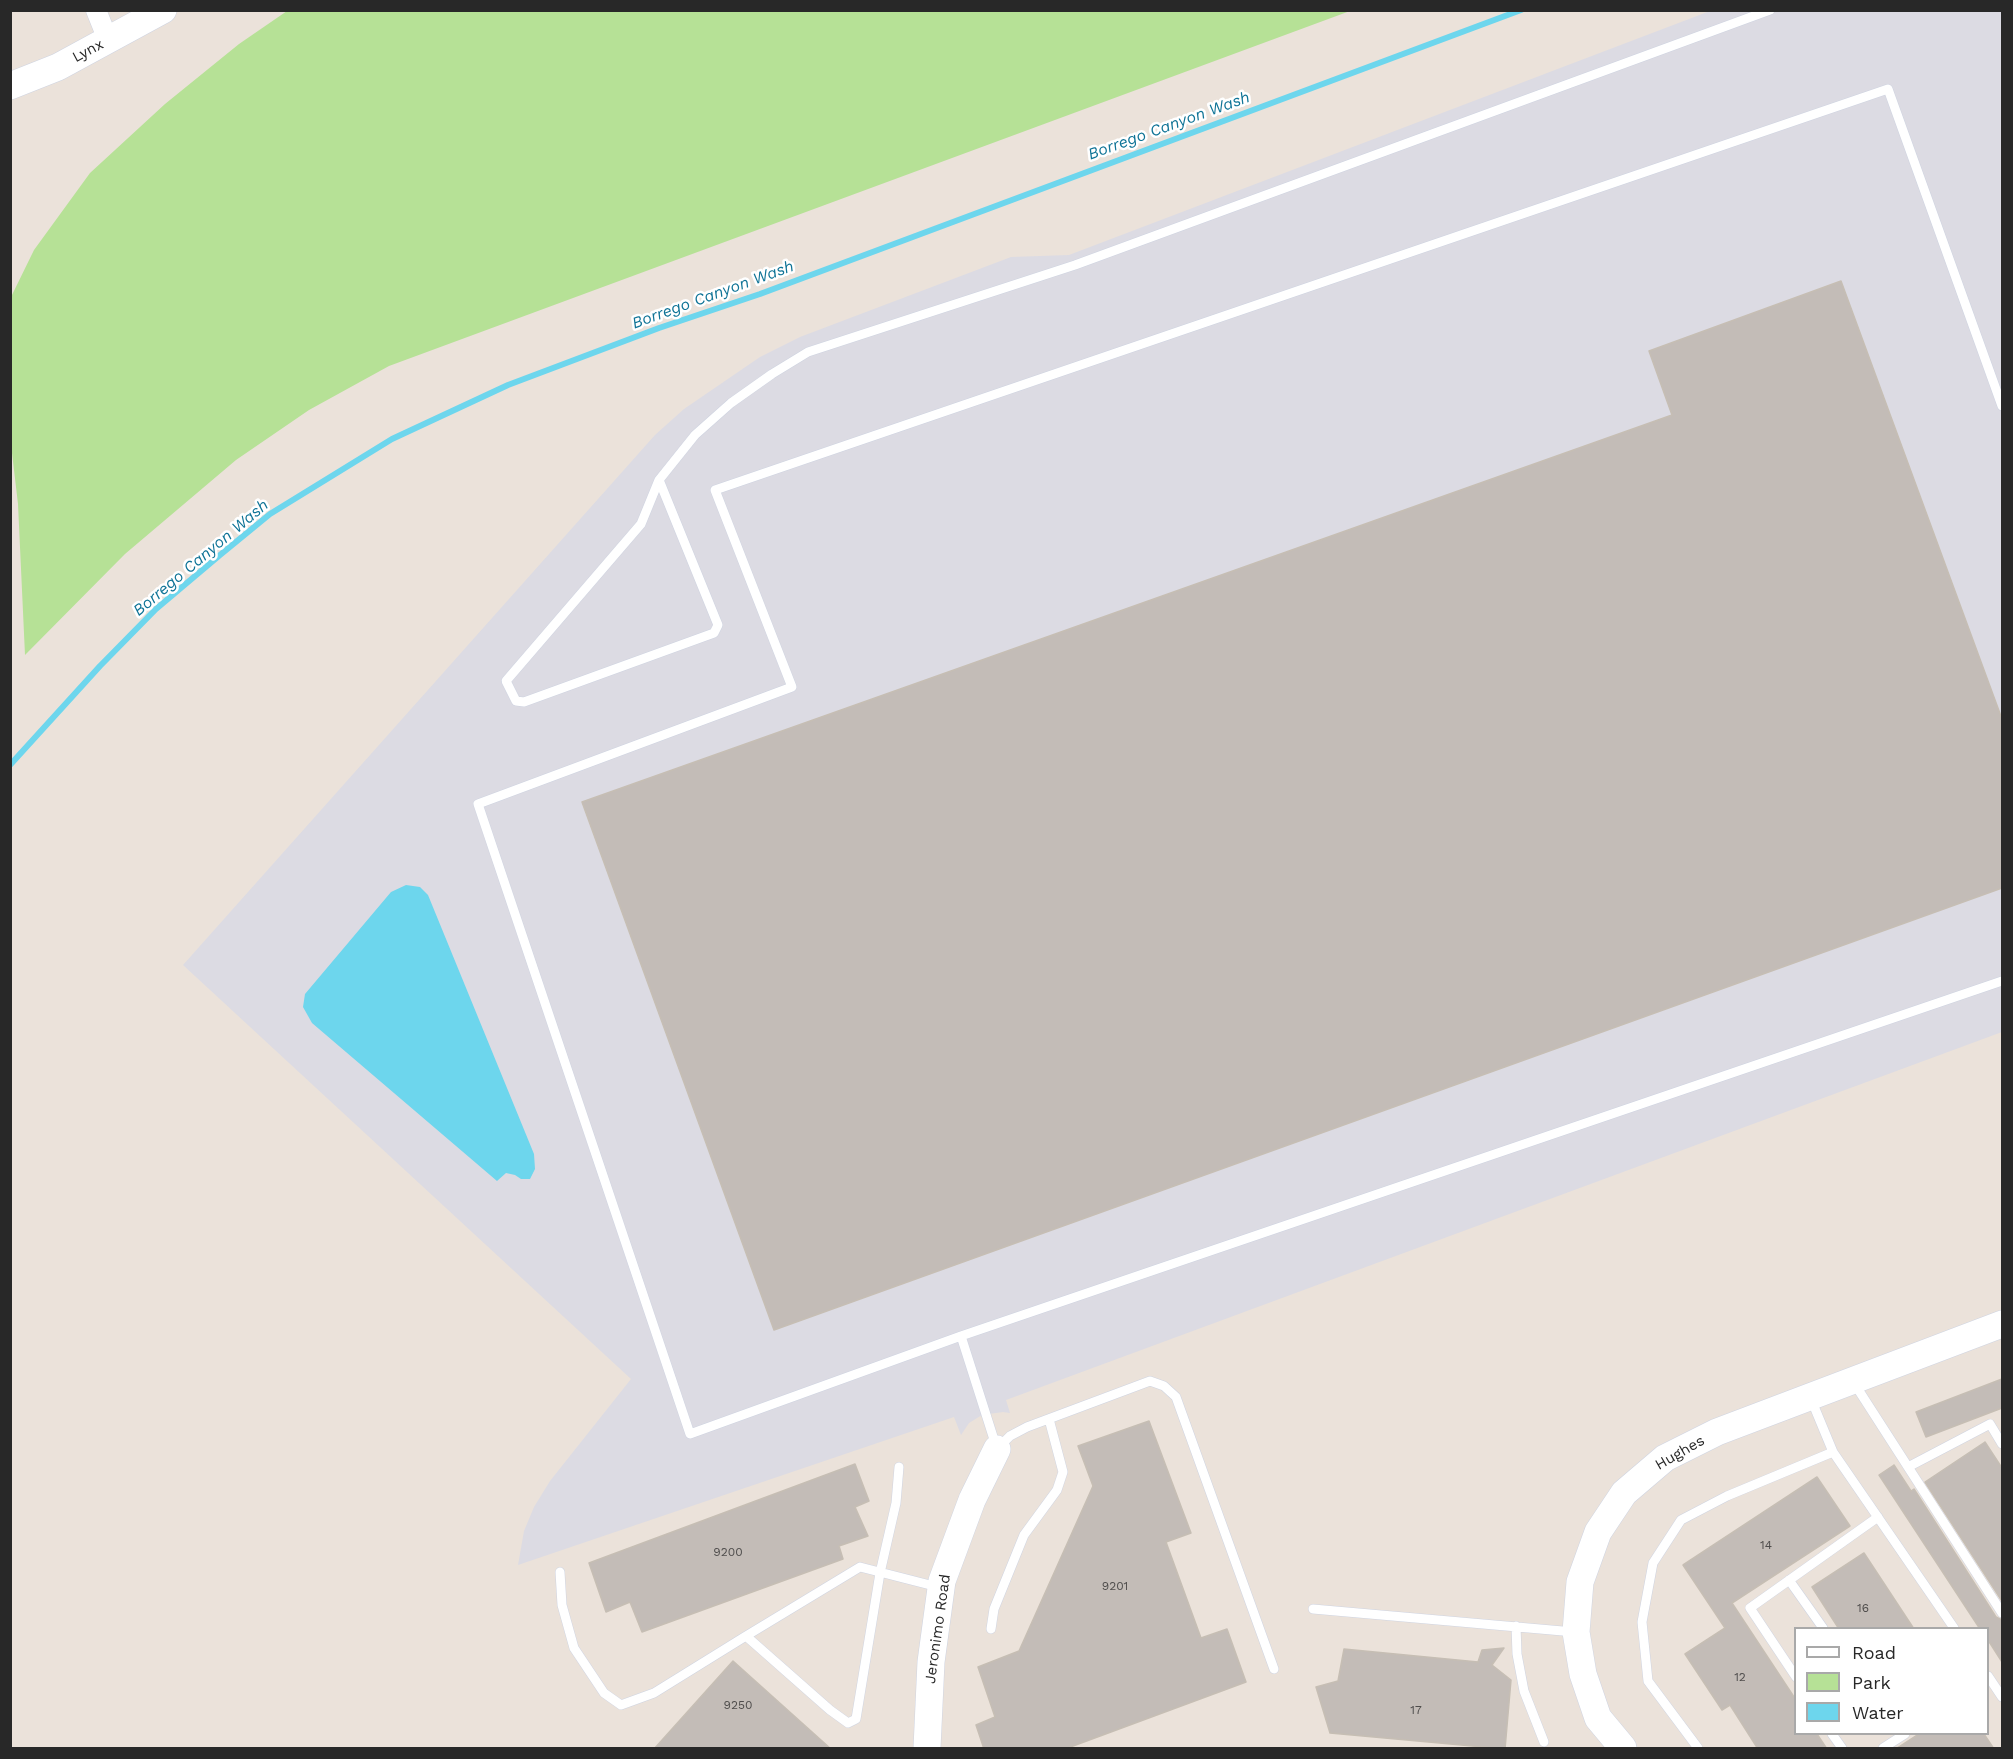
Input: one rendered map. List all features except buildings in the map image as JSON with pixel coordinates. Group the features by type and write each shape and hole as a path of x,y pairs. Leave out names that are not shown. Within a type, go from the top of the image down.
{"street":[{"path":"96,10 108,40"},
{"name":"Lynx","path":"10,86 58,67 163,10"},
{"name":"Hughes","path":"1623,1749 1598,1718 1583,1674 1576,1632 1580,1582 1598,1532 1624,1493 1665,1458 1717,1432 2002,1324"},
{"name":"Jeronimo Road","path":"927,1749 931,1662 941,1587 972,1500 997,1449"}],"lane":[{"path":"659,480 718,625 714,633 524,702 516,701 506,681 641,524 659,480 695,435 731,403 808,352 1075,265 1770,10"},
{"path":"2002,406 1887,89 715,490 792,687 478,804 690,1434 961,1336 2002,981"},
{"path":"961,1336 997,1449 1019,1431 1150,1381 1164,1386 1176,1397 1274,1669"},
{"path":"1853,1381 2002,1613"},
{"path":"1810,1397 1833,1452 1953,1627"},
{"path":"991,1629 994,1609 1024,1535 1057,1490 1063,1472 1049,1419"},
{"path":"1908,1467 1990,1424 2002,1444"},
{"path":"1698,1749 1648,1682 1642,1622 1653,1563 1681,1520 1727,1496 1833,1452"},
{"path":"746,1636 830,1710 848,1723 856,1719 881,1572 896,1503 899,1467"},
{"path":"1794,1674 1750,1608 1878,1517"},
{"path":"560,1572 562,1605 574,1648 604,1693 621,1704 654,1693 860,1567 941,1587"},
{"path":"1790,1580 1822,1627"},
{"path":"1313,1609 1576,1632"},
{"path":"1516,1626 1517,1654 1524,1691 1544,1742"},
{"path":"1989,1678 2002,1697"},
{"path":"1833,1735 1842,1749"},
{"path":"1883,1749 1900,1735"}],"shaded area":[{"path":"1710,11 2002,11 2002,1032 1006,1400 1010,1413 982,1415 969,1423 961,1435 954,1417 518,1565 524,1531 534,1507 550,1481 631,1379 183,965 655,435 684,409 760,357 800,337 1011,257 1069,255"}],"green space":[{"path":"287,11 1350,11 389,366 309,410 236,460 125,554 25,655 18,504 10,436 12,295 34,250 90,173 165,104 239,44"}],"water":[{"path":"406,885 420,887 428,895 534,1154 535,1169 530,1179 521,1179 506,1173 497,1181 312,1023 303,1007 305,994 391,892"}],"waterway":[{"name":"Borrego Canyon Wash","path":"10,765 100,666 156,609 270,514 392,439 508,385 659,328 760,294 1521,10"}]}
